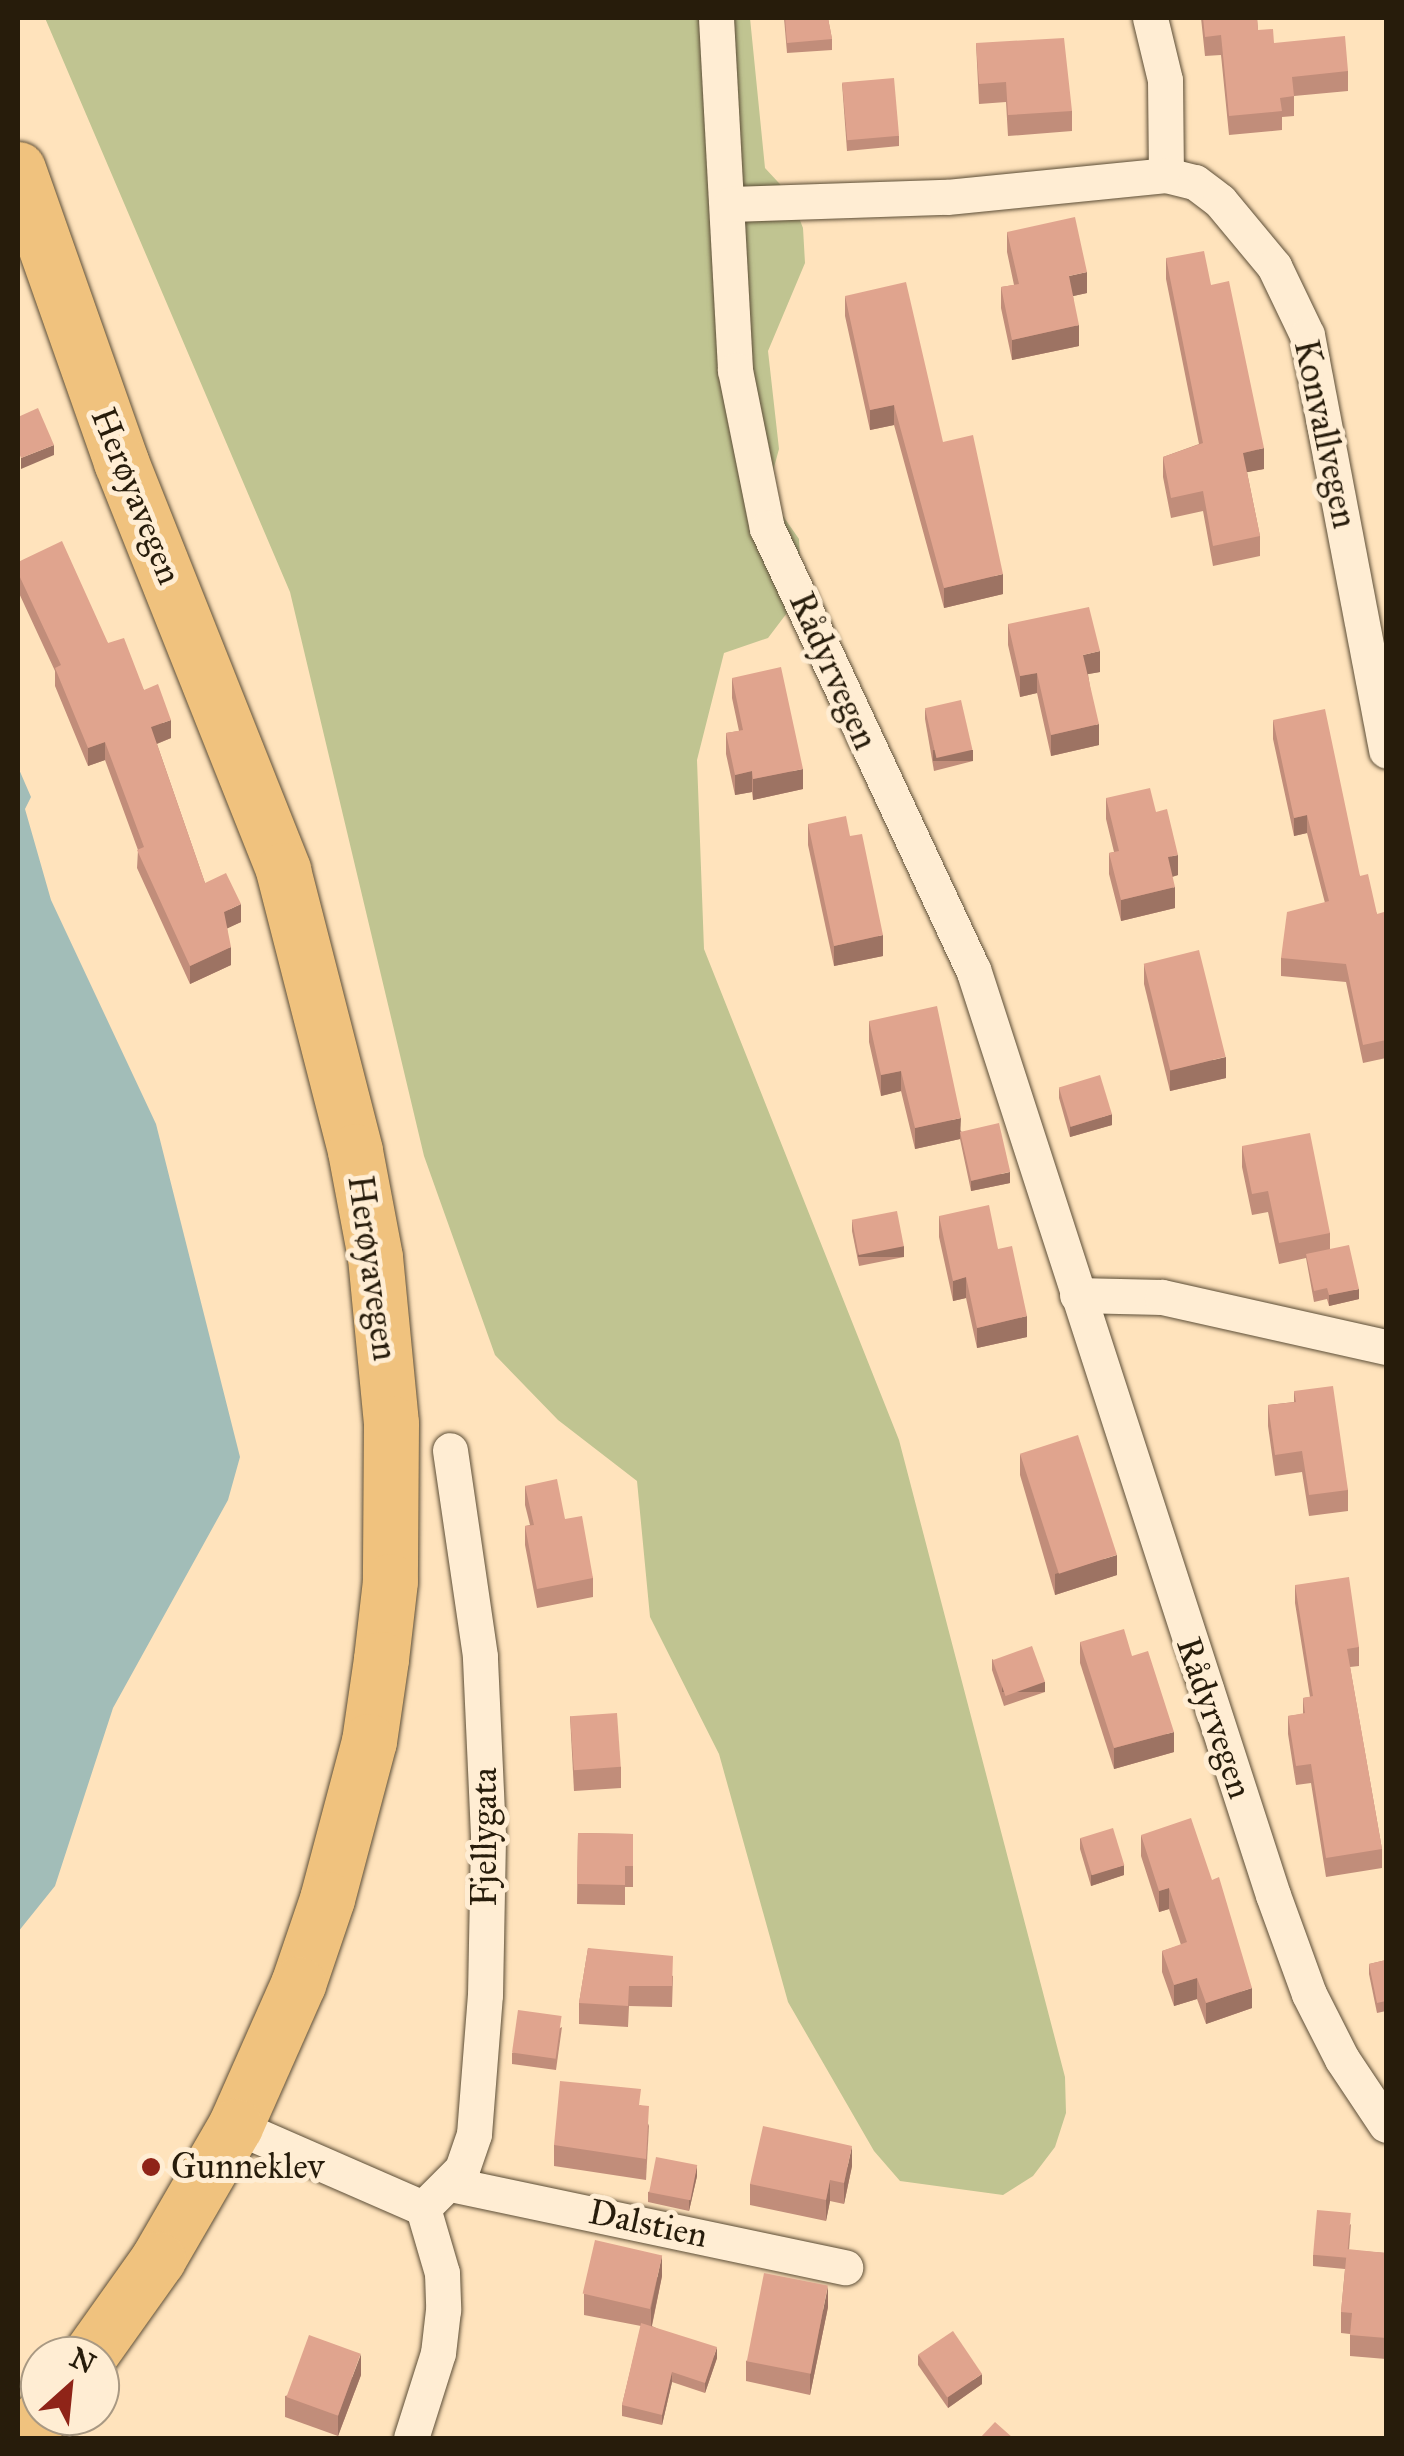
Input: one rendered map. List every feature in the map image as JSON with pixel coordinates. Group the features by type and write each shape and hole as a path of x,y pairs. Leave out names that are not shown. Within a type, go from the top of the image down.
{"highway":[{"name":"Herøyavegen","path":"18,169 121,462 283,870 355,1151 382,1322 391,1548 368,1741 349,1828 298,1984 235,2126 158,2259 104,2336"}],"street":[{"name":"Rådyrvegen","path":"716,18 730,204 735,370 766,528 973,969 1308,1994 1342,2059 1386,2125"},
{"path":"1150,18 1165,80 1166,175"},
{"name":"Konvallvegen","path":"730,204 947,197 1166,175 1196,182 1220,202 1274,266 1307,335 1386,751"},
{"path":"1078,1295 1162,1297 1386,1347"},
{"name":"Fjellygata","path":"423,2208 450,2184 474,2134 481,2080 488,1835 474,1582 450,1450"},
{"path":"235,2126 423,2208 442,2274 443,2310 411,2438"},
{"name":"Dalstien","path":"450,2184 846,2267"}],"green space":[{"path":"45,18 750,18 765,168 790,195 803,228 805,263 768,351 779,449 767,493 799,539 801,575 790,609 768,638 724,653 697,760 704,949 899,1440 1065,2077 1066,2113 1055,2147 1033,2176 1003,2195 900,2181 874,2151 788,2002 719,1754 650,1617 637,1481 558,1420 495,1355 424,1156 290,592"}],"water":[{"path":"18,767 31,797 25,809 51,900 156,1124 240,1457 228,1500 113,1708 55,1886 18,1932"}],"building":[{"path":"785,18 828,18 832,39 787,43"},
{"path":"1203,18 1257,18 1258,30 1273,29 1274,43 1345,36 1348,71 1292,77 1294,96 1280,98 1282,111 1229,116 1221,35 1205,37"},
{"path":"1064,38 1072,111 1008,115 1006,82 979,84 976,43"},
{"path":"894,78 899,136 847,140 842,83"},
{"path":"1075,217 1087,272 1069,276 1079,325 1012,340 1001,287 1019,284 1007,232"},
{"path":"1204,251 1211,285 1229,281 1264,448 1243,453 1260,536 1213,546 1203,491 1171,498 1163,457 1203,443 1166,258"},
{"path":"906,282 943,442 973,435 1003,574 944,588 894,405 870,410 845,296"},
{"path":"38,408 54,445 21,458 18,417"},
{"path":"62,541 108,643 124,638 144,690 158,684 171,720 151,727 205,883 226,873 241,904 224,912 231,947 190,966 137,850 144,847 105,742 88,748 55,668 61,665 18,573 18,562"},
{"path":"1089,607 1100,651 1083,655 1099,724 1051,735 1037,673 1020,676 1008,624"},
{"path":"781,667 803,769 753,779 752,771 735,775 726,733 743,730 732,678"},
{"path":"961,700 972,750 936,758 925,708"},
{"path":"1325,709 1360,876 1368,874 1377,914 1384,912 1386,923 1386,1040 1363,1045 1346,964 1281,958 1287,912 1329,901 1307,815 1294,818 1273,720"},
{"path":"1150,788 1156,812 1167,809 1178,855 1168,857 1175,887 1121,900 1109,853 1119,851 1106,798"},
{"path":"846,816 850,836 862,834 883,935 834,946 808,824"},
{"path":"1199,950 1226,1057 1170,1071 1144,964"},
{"path":"937,1006 961,1118 915,1128 901,1071 881,1075 869,1021"},
{"path":"1100,1075 1112,1114 1071,1127 1059,1088"},
{"path":"999,1123 1010,1172 971,1181 960,1132"},
{"path":"1310,1133 1330,1233 1279,1243 1268,1191 1252,1194 1242,1146"},
{"path":"989,1205 998,1249 1012,1246 1027,1316 977,1328 966,1277 953,1281 939,1216"},
{"path":"897,1211 904,1246 859,1255 852,1220"},
{"path":"1349,1245 1359,1289 1329,1295 1327,1288 1314,1291 1306,1254"},
{"path":"1333,1386 1348,1490 1309,1495 1302,1451 1275,1455 1268,1405 1296,1402 1294,1391"},
{"path":"1078,1435 1117,1555 1059,1574 1020,1454"},
{"path":"557,1479 565,1519 582,1516 593,1578 537,1589 525,1526 534,1525 525,1486"},
{"path":"1349,1577 1359,1647 1347,1649 1382,1849 1326,1858 1311,1764 1296,1766 1288,1716 1305,1713 1303,1698 1313,1696 1295,1585"},
{"path":"1124,1629 1132,1656 1148,1651 1174,1732 1114,1748 1080,1642"},
{"path":"1032,1646 1045,1682 1006,1696 993,1660"},
{"path":"617,1713 621,1767 574,1770 570,1716"},
{"path":"1191,1818 1212,1880 1219,1877 1252,1988 1206,2003 1197,1978 1174,1985 1162,1951 1187,1942 1169,1888 1159,1891 1141,1835"},
{"path":"1113,1828 1124,1865 1092,1875 1080,1838"},
{"path":"578,1833 633,1834 633,1866 625,1866 625,1885 577,1884"},
{"path":"588,1948 673,1956 672,1986 629,1986 628,2006 579,2003"},
{"path":"1386,1960 1386,2001 1377,2003 1369,1964"},
{"path":"518,2010 562,2016 556,2059 512,2053"},
{"path":"560,2081 641,2089 639,2105 649,2106 646,2159 554,2145"},
{"path":"763,2126 852,2146 844,2183 830,2180 826,2200 750,2184"},
{"path":"656,2157 697,2165 690,2200 649,2192"},
{"path":"1317,2210 1351,2213 1347,2258 1313,2255"},
{"path":"595,2240 662,2256 650,2309 583,2294"},
{"path":"1347,2249 1386,2253 1386,2338 1350,2335 1352,2313 1341,2312"},
{"path":"764,2273 828,2285 811,2374 747,2361"},
{"path":"641,2323 717,2347 705,2383 672,2372 662,2415 622,2405"},
{"path":"953,2331 982,2374 947,2398 918,2354"},
{"path":"309,2335 361,2354 338,2416 286,2397"},
{"path":"995,2422 1013,2438 980,2438"}],"place":[{"name":"Gunneklev","path":"151,2167"}]}
